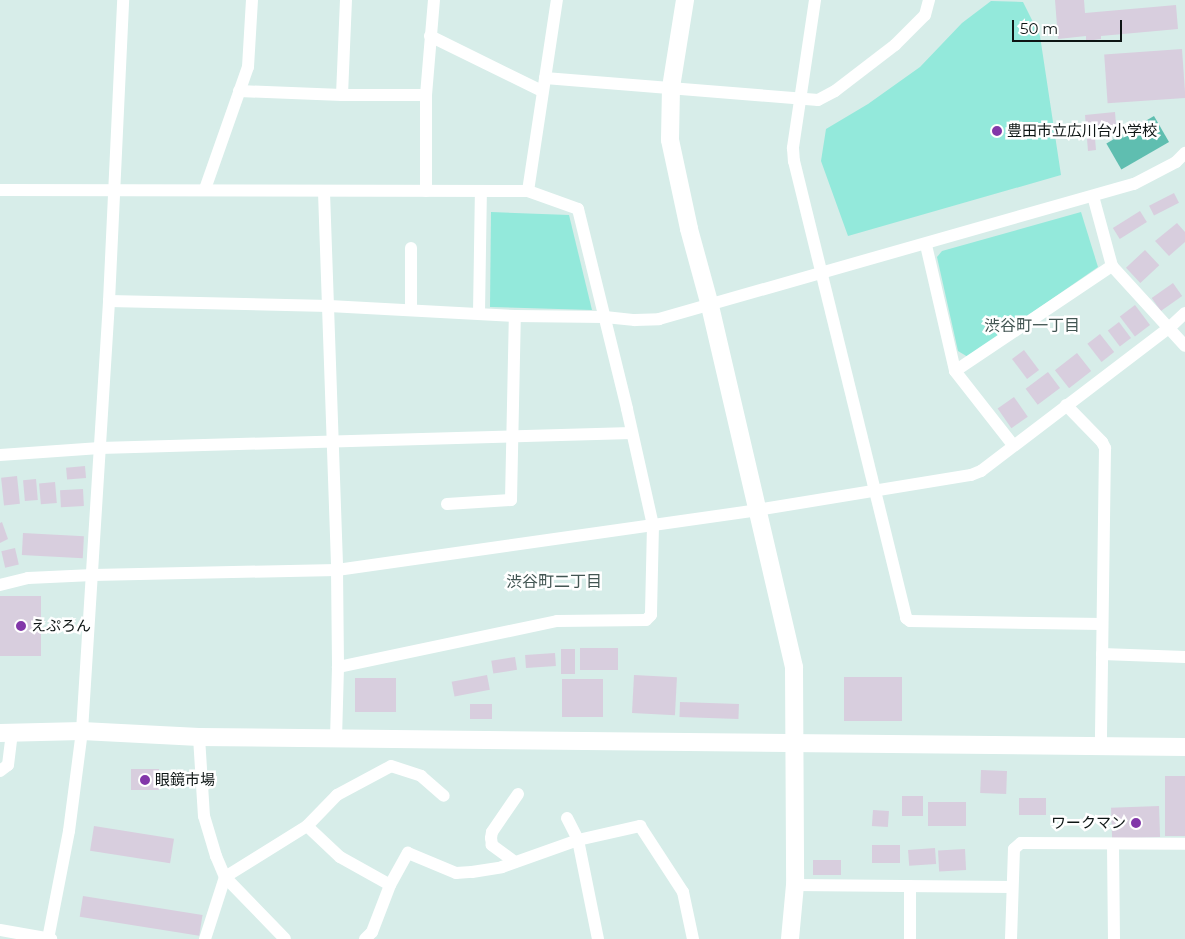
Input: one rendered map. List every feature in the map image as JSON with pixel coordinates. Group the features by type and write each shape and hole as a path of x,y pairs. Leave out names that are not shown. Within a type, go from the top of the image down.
{"street":[{"path":"0,930 49,939 69,831 82,731 109,301 123,0"},
{"path":"205,189 248,67 252,0"},
{"path":"342,95 346,0"},
{"path":"426,191 426,95 434,0"},
{"path":"528,191 557,0"},
{"path":"685,0 671,87 670,140 689,230 710,306 794,667 795,884 790,939"},
{"path":"815,0 793,148 904,613 910,621 1102,624"},
{"path":"546,78 818,100 835,90 895,45 925,15 930,0"},
{"path":"430,36 542,91"},
{"path":"239,91 342,95 426,95"},
{"path":"109,301 328,306 514,316 605,317 635,320 659,318 710,306 822,272 926,245 1134,184 1176,162 1185,153"},
{"path":"0,190 528,191 578,210 653,525 651,615 646,620 557,621 338,667"},
{"path":"324,192 337,570 338,667 336,738"},
{"path":"479,313 481,192"},
{"path":"1092,196 1112,266 1185,346"},
{"path":"926,245 956,371 1013,445"},
{"path":"411,310 412,248"},
{"path":"956,371 1112,266"},
{"path":"0,585 28,578 92,575 337,570 757,510 971,475 981,471 1169,328 1185,313"},
{"path":"446,504 511,500 514,316"},
{"path":"1066,405 1102,442 1105,448 1101,746"},
{"path":"0,455 100,448 632,433"},
{"path":"1102,654 1185,657"},
{"path":"0,772 8,765 6,733 82,731 199,737 1185,747"},
{"path":"199,737 204,816 225,877 285,939"},
{"path":"205,939 225,877 307,826 337,795 392,766 421,776 444,796"},
{"path":"515,862 492,845 491,838 492,832 518,794"},
{"path":"567,818 578,840 598,939"},
{"path":"307,826 340,857 390,885"},
{"path":"365,939 372,932 390,885 408,853 456,873 489,870 578,840 640,826 683,892 693,939"},
{"path":"1011,939 1014,849 1021,843 1185,844"},
{"path":"1113,845 1114,939"},
{"path":"795,884 1012,888"},
{"path":"910,886 910,939"}],"shaded area":[{"path":"991,1 1023,2 1040,36 1061,175 848,236 821,161 826,129 868,104 920,67 962,23"},
{"path":"1154,116 1169,142 1121,169 1106,144"},
{"path":"491,212 569,215 592,310 490,307"},
{"path":"1081,212 1098,267 968,357 958,351 937,257 942,251"}],"building":[{"path":"1055,0 1084,0 1085,13 1176,5 1178,29 1101,36 1101,39 1086,41 1086,36 1058,39"},
{"path":"1182,49 1185,98 1108,103 1104,54"},
{"path":"1115,112 1116,125 1105,126 1106,137 1095,138 1096,150 1088,151 1085,115"},
{"path":"1174,193 1179,203 1154,216 1149,206"},
{"path":"1140,211 1147,222 1120,239 1113,228"},
{"path":"1177,223 1185,232 1185,242 1169,256 1155,241"},
{"path":"1145,250 1159,265 1140,283 1126,268"},
{"path":"1173,283 1182,296 1161,311 1152,298"},
{"path":"1135,305 1150,325 1135,336 1120,316"},
{"path":"1119,322 1131,338 1120,346 1108,330"},
{"path":"1100,334 1114,352 1102,362 1087,344"},
{"path":"1024,350 1039,370 1027,379 1012,359"},
{"path":"1077,353 1091,371 1069,388 1055,370"},
{"path":"1048,372 1060,388 1038,405 1026,389"},
{"path":"1014,397 1028,417 1011,428 998,408"},
{"path":"85,466 86,478 67,480 66,468"},
{"path":"17,476 20,504 4,506 1,478"},
{"path":"36,479 38,500 25,501 23,480"},
{"path":"55,482 57,503 41,504 39,483"},
{"path":"83,489 84,506 61,507 60,490"},
{"path":"2,522 8,539 0,543 0,523"},
{"path":"23,533 84,536 83,558 22,555"},
{"path":"15,548 19,565 5,568 1,551"},
{"name":"えぷろん","path":"0,596 41,596 41,656 0,656"},
{"path":"580,648 618,648 618,670 580,670"},
{"path":"561,649 575,649 575,674 561,674"},
{"path":"555,653 556,666 526,668 525,655"},
{"path":"515,657 517,670 493,674 491,661"},
{"path":"487,675 490,690 455,697 452,682"},
{"path":"634,675 677,677 675,715 632,713"},
{"path":"844,677 902,677 902,721 844,721"},
{"path":"355,678 396,678 396,712 355,712"},
{"path":"562,679 603,679 603,717 562,717"},
{"path":"680,702 739,704 738,719 679,717"},
{"path":"470,704 492,704 492,719 470,719"},
{"name":"眼鏡市場","path":"131,769 159,769 159,790 131,790"},
{"path":"981,770 1007,771 1006,794 980,793"},
{"path":"164,772 190,773 190,786 164,785"},
{"path":"1165,776 1185,776 1185,836 1165,836"},
{"path":"902,796 923,796 923,816 902,816"},
{"path":"1019,798 1046,798 1046,815 1019,815"},
{"path":"928,802 966,802 966,826 928,826"},
{"name":"ワークマン","path":"1159,806 1160,837 1112,839 1111,808"},
{"path":"873,810 889,811 888,827 872,826"},
{"path":"94,826 174,839 170,863 90,851"},
{"path":"872,845 900,845 900,863 872,863"},
{"path":"935,848 936,864 909,866 908,850"},
{"path":"965,849 966,870 939,871 938,850"},
{"path":"813,860 841,860 841,875 813,875"},
{"path":"83,896 203,915 199,936 80,917"}],"place":[{"name":"豊田市立広川台小学校","path":"997,131"},
{"name":"えぷろん","path":"21,626"},
{"name":"眼鏡市場","path":"145,780"},
{"name":"ワークマン","path":"1136,823"}],"district":[{"name":"渋谷町一丁目","path":"1032,326"},
{"name":"渋谷町二丁目","path":"554,582"}]}
